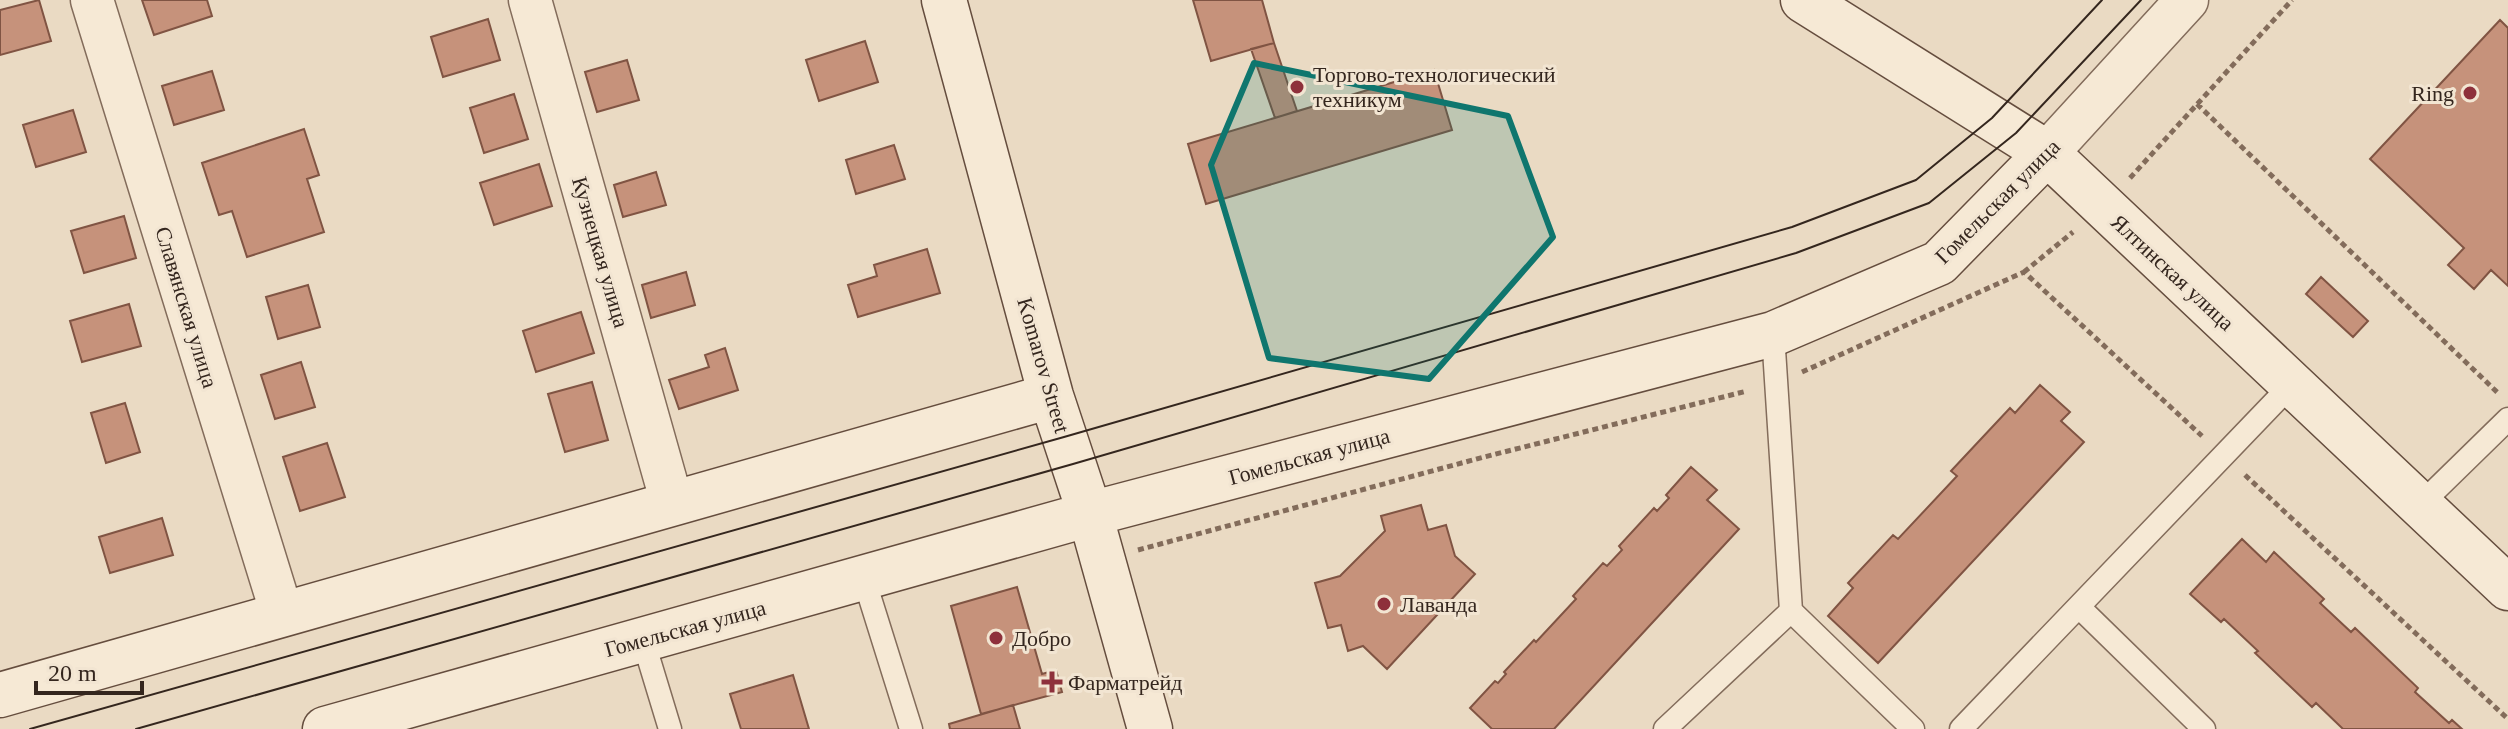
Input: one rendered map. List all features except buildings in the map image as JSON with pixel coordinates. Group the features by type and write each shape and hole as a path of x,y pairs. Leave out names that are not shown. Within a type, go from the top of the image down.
{"street":[{"name":"Славянская улица","path":"92,0 282,614"},
{"name":"Кузнецкая улица","path":"530,0 672,503"},
{"name":"Komarov Street","path":"944,0 1051,396 1090,514 1150,729"},
{"name":"Ялтинская улица","path":"1803,0 2047,153 2508,588"},
{"name":"Гомельская улица","path":"325,729 428,707 643,640 1090,514 1773,334 1939,263 2047,153 2187,0"},
{"path":"0,695 1051,396"}],"lane":[{"path":"1773,334 1791,611 1913,729"},
{"path":"1961,729 2292,384"},
{"path":"2421,504 2508,419"},
{"path":"864,579 911,729"},
{"path":"2079,607 2204,729"},
{"path":"1665,729 1791,611"},
{"path":"643,640 670,729"}],"path":[{"path":"1102,559 1469,461 1776,384 2024,272 2104,207 2292,0"},
{"path":"2197,104 2508,403"},
{"path":"2024,272 2508,719"}],"highlighted area":[{"path":"1254,63 1508,116 1553,237 1429,379 1269,358 1211,165"}],"tram line":[{"path":"30,729 1064,437 1792,227 1916,180 1992,118 2102,0"},
{"path":"136,729 1073,464 1796,253 1929,203 2016,133 2141,0"}],"place":[{"name":"Торгово-технологический техникум","path":"1297,87"},
{"name":"Ring","path":"2470,93"},
{"name":"Лаванда","path":"1384,604"},
{"name":"Добро","path":"996,638"},
{"name":"Фарматрейд","path":"1052,682"}]}
